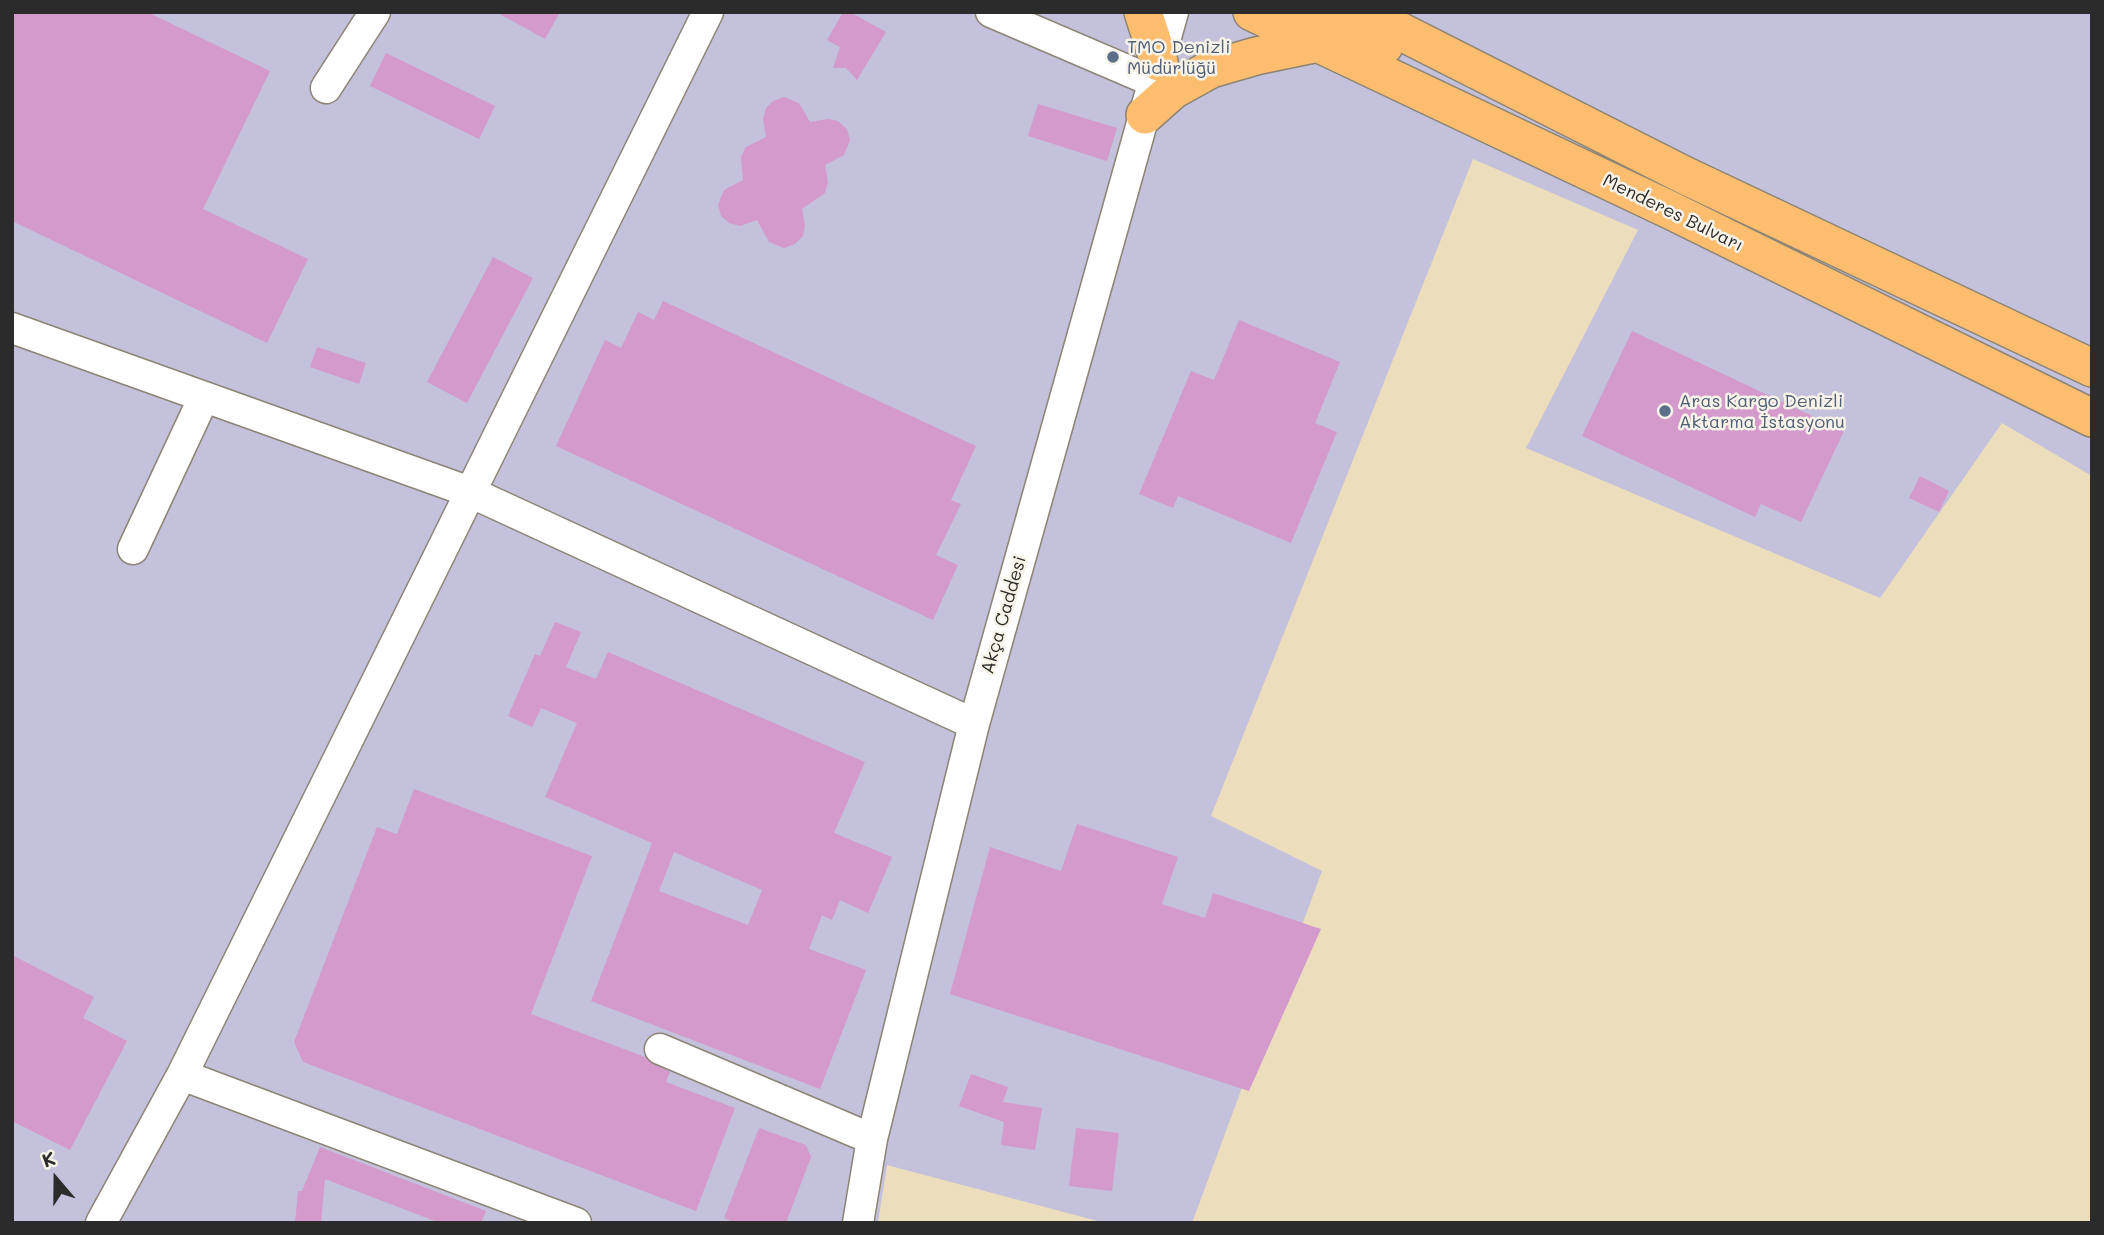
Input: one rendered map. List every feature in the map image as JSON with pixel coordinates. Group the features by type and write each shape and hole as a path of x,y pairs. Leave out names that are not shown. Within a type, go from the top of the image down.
{"main road":[{"path":"1143,12 1158,88 1256,55 1318,28 1397,53 1684,175"},
{"name":"Menderes Bulvarı","path":"1252,12 1318,28 1672,211 2092,418"},
{"path":"1362,12 1684,175 2092,368"}],"street":[{"path":"326,88 375,12"},
{"path":"101,1223 182,1075 708,12"},
{"path":"991,12 1158,88"},
{"name":"Akça Caddesi","path":"858,1223 872,1139 974,724 1158,88 1174,12"},
{"path":"12,328 470,492 974,724"},
{"path":"133,549 204,397"},
{"path":"660,1049 872,1139"},
{"path":"182,1075 576,1223"}],"shaded area":[{"path":"12,12 2092,12 2092,476 2002,423 1880,598 1526,448 1638,230 1473,159 1211,816 1322,871 1192,1223 1105,1223 887,1165 878,1223 12,1223"}],"building":[{"path":"12,12 147,12 270,71 203,209 308,259 267,343 12,221"},
{"path":"496,12 560,12 545,39"},
{"path":"843,12 850,12 886,32 857,80 846,68 833,68 840,47 827,40"},
{"path":"386,53 495,106 479,139 370,86"},
{"path":"784,97 799,103 810,122 828,119 838,121 847,129 850,140 844,155 825,165 828,182 825,193 802,209 805,225 803,236 795,244 784,248 769,242 757,220 740,226 729,223 721,216 718,205 724,190 743,180 741,157 746,147 766,137 763,119 766,108 773,101"},
{"path":"1038,104 1117,128 1107,161 1028,136"},
{"path":"493,257 533,278 467,403 427,382"},
{"path":"663,301 976,446 951,500 961,504 936,555 958,565 933,620 556,446 605,340 621,348 638,312 654,320"},
{"path":"1239,320 1340,362 1315,423 1337,432 1291,543 1178,496 1173,508 1139,494 1191,371 1214,380"},
{"path":"1632,331 1844,431 1801,522 1761,504 1755,517 1582,436"},
{"path":"317,347 366,363 359,384 310,367"},
{"path":"1920,476 1949,491 1939,512 1909,498"},
{"path":"555,622 581,632 566,667 596,679 608,652 865,762 834,833 892,857 868,913 840,900 832,920 822,915 809,949 866,970 820,1089 591,1001 652,843 545,797 577,723 541,708 532,727 508,716 535,654 540,656","holes":["674,852 762,890 748,925 659,891"]},
{"path":"414,789 592,856 531,1014 645,1057 670,1072 666,1082 735,1108 696,1211 303,1062 294,1042 377,827 397,834"},
{"path":"1077,824 1178,857 1162,904 1205,918 1213,893 1321,929 1249,1091 950,994 990,847 1061,871"},
{"path":"12,955 94,997 83,1018 127,1041 70,1150 12,1121"},
{"path":"971,1074 1008,1087 1003,1102 1042,1108 1035,1150 1001,1145 1004,1122 959,1106"},
{"path":"759,1128 806,1145 811,1157 786,1223 735,1223 724,1218"},
{"path":"1076,1128 1119,1133 1112,1191 1069,1186"},
{"path":"320,1147 486,1211 481,1223 440,1223 325,1179 321,1223 295,1223 298,1191 302,1191"}],"place":[{"name":"TMO Denizli Müdürlüğü","path":"1113,57"},
{"name":"Aras Kargo Denizli Aktarma İstasyonu","path":"1665,411"}]}
